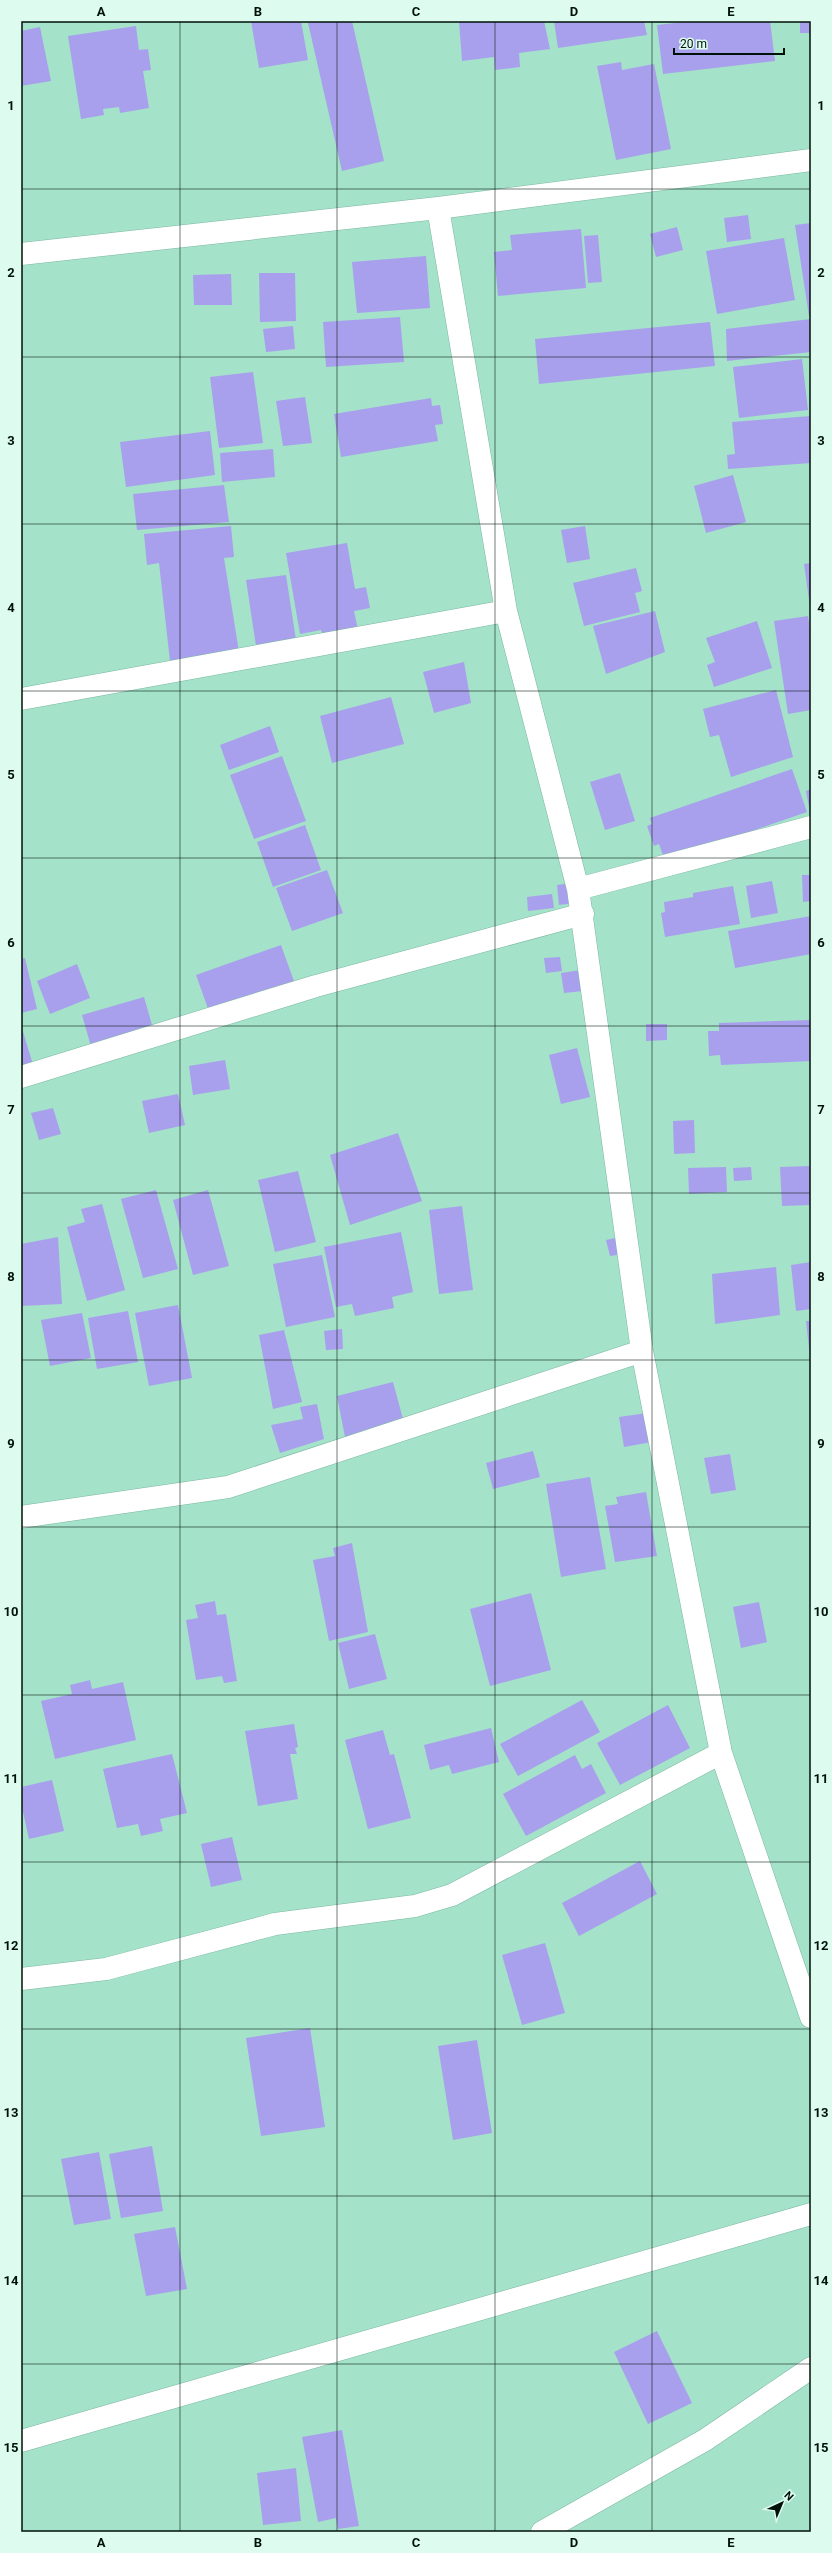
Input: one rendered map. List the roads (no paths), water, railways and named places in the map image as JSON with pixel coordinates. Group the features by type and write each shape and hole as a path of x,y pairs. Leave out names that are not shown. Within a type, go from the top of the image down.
{"street":[{"path":"21,254 438,208 811,160"},
{"path":"438,208 506,611 578,889 583,914 642,1351 721,1753 811,2017"},
{"path":"21,699 506,611"},
{"path":"578,889 811,827"},
{"path":"21,1077 316,986 583,914"},
{"path":"21,1517 228,1487 642,1351"},
{"path":"21,1979 106,1969 275,1924 415,1906 452,1895 721,1753"},
{"path":"21,2441 811,2214"},
{"path":"542,2532 705,2440 811,2368"}]}
